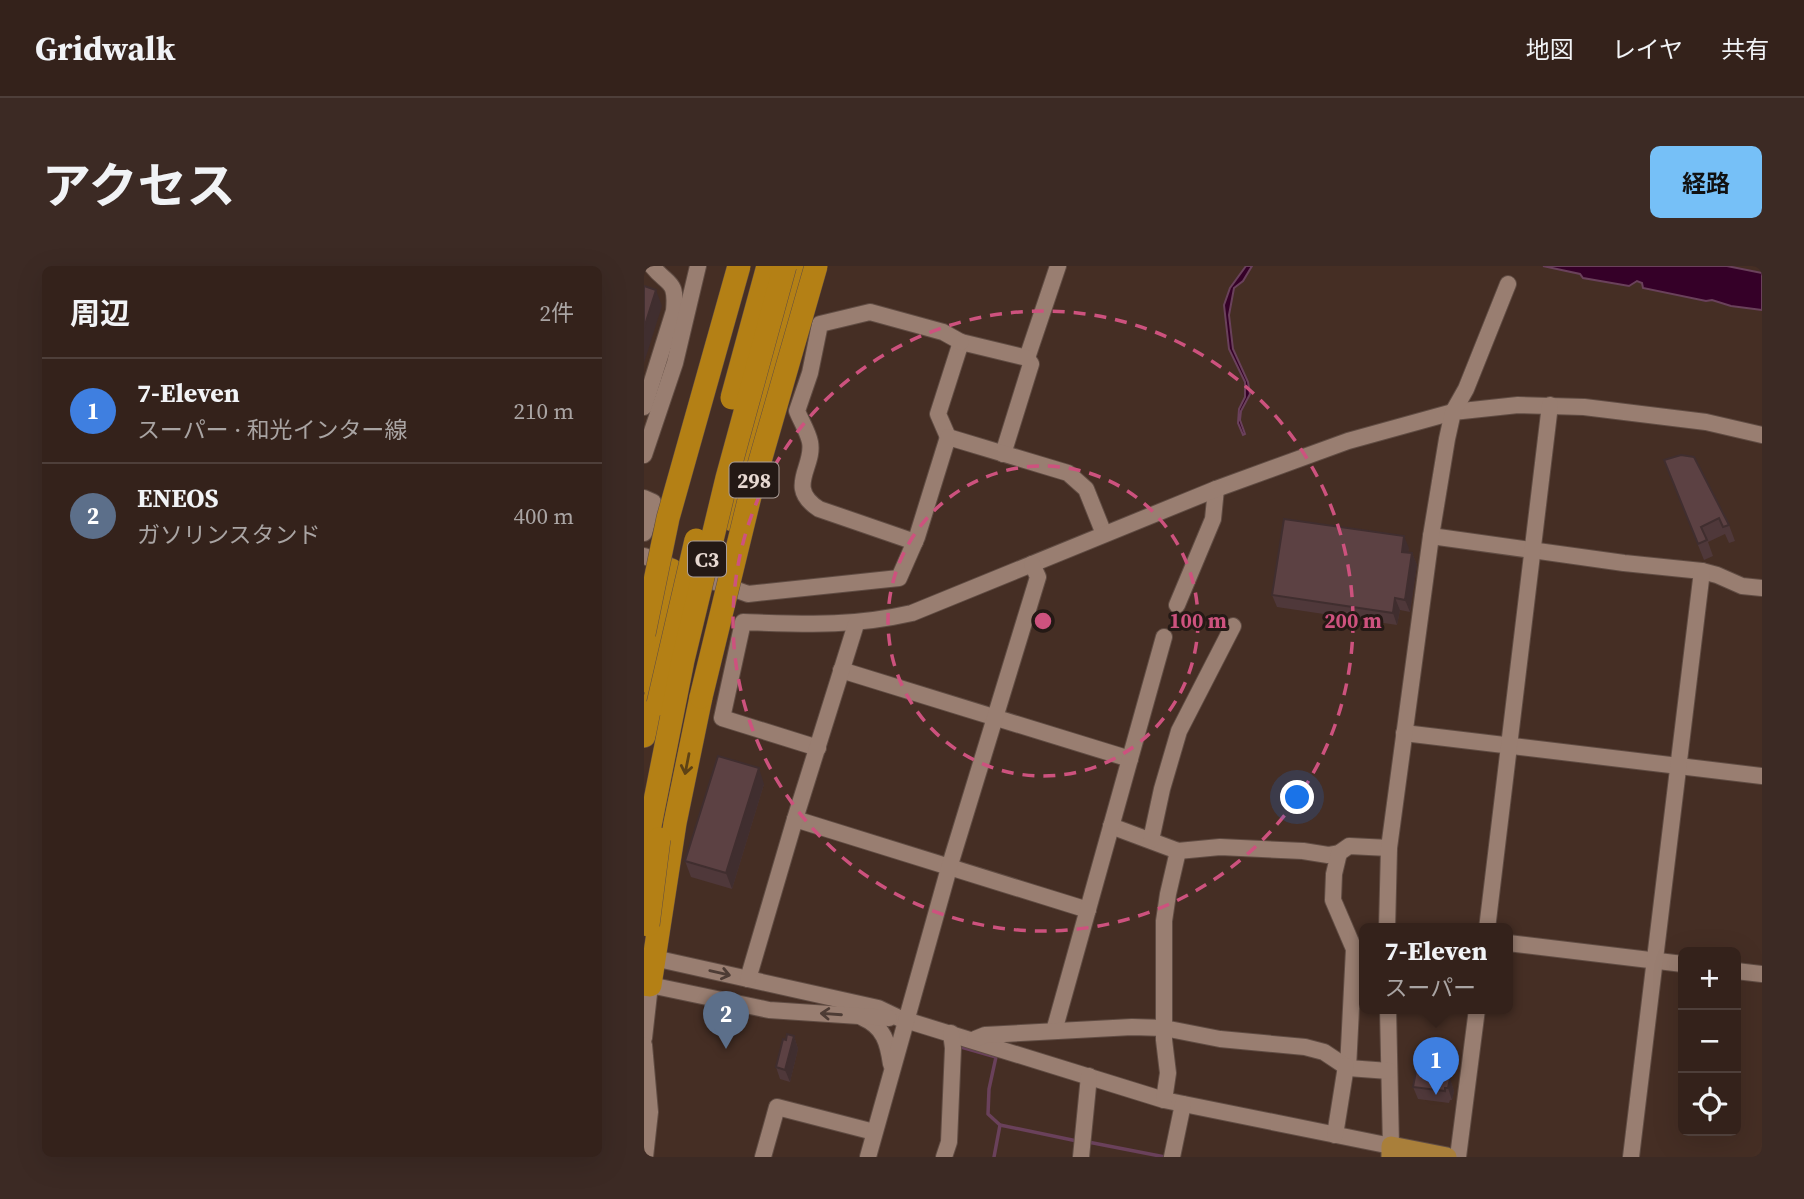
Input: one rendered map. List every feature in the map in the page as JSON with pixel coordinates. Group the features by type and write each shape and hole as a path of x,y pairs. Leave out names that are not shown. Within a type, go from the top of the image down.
{"highway":[{"path":"644,634 668,519 738,266"},
{"path":"644,681 752,266"},
{"name":"C3","path":"644,772 667,656 710,479 768,266"},
{"name":"C3","path":"644,856 672,710 727,478 785,266"},
{"path":"701,697 707,636 741,482 801,266"},
{"name":"298","path":"647,985 647,957 701,697 750,496 816,266"},
{"path":"644,736 667,656"},
{"path":"647,957 672,710"},
{"path":"644,880 675,823"}],"main road":[{"path":"1391,1152 1447,1157"}],"street":[{"path":"646,385 675,302 672,284 652,266"},
{"path":"644,455 675,363 698,266"},
{"path":"1027,358 1058,266"},
{"path":"1387,923 1389,848 1430,536 1453,412 1466,389 1508,284"},
{"path":"644,407 646,385 666,310"},
{"path":"915,542 819,509 805,496 802,482 811,444 797,411 810,373 820,324 870,312 943,332 961,342 1027,358 1031,365 1003,454"},
{"path":"644,556 748,594 899,578 915,542 948,437 938,414 961,342"},
{"path":"1488,923 1550,405"},
{"path":"818,748 722,718 743,622 838,625 912,613 1216,489 1348,441 1453,412 1487,407 1550,405 1706,422 1762,435"},
{"path":"948,437 1068,473 1086,489 1104,534"},
{"path":"1177,605 1213,519 1216,489"},
{"path":"644,498 653,502 645,525"},
{"path":"1430,536 1702,571 1742,586 1762,588"},
{"path":"868,1157 902,1018 1038,578 1032,564"},
{"path":"1631,1157 1702,571"},
{"path":"748,979 856,624"},
{"path":"1151,841 1162,789 1179,731 1233,626"},
{"path":"1054,1031 1164,637"},
{"path":"841,670 1130,759"},
{"path":"1404,733 1762,776"},
{"path":"795,819 1088,910"},
{"path":"1111,826 1178,850 1220,847 1303,850 1328,855 1339,853 1349,846 1389,848"},
{"path":"1164,1100 1168,1073 1164,1028 1164,921 1178,850"},
{"path":"1335,1135 1347,1067 1354,949 1333,900 1334,874 1339,853"},
{"path":"1513,944 1678,963"},
{"path":"647,957 878,1008 902,1018 1164,1100 1335,1135 1391,1152 1388,1014"},
{"path":"1741,972 1762,974"},
{"path":"644,1038 647,985 769,1010 902,1018"},
{"path":"1458,1157 1476,1014"},
{"path":"857,1016 882,1031 888,1044 892,1067"},
{"path":"973,1040 985,1035 1132,1027 1164,1028 1220,1039 1306,1047 1324,1052 1347,1067 1389,1071"},
{"path":"944,1157 949,1142 954,1048 951,1033"},
{"path":"644,1045 650,1112 645,1157"},
{"path":"1081,1157 1089,1076"},
{"path":"1172,1157 1183,1104"},
{"path":"763,1157 777,1107 874,1132"}],"shaded area":[{"path":"1246,266 1252,266 1243,281 1234,288 1229,315 1233,349 1248,382 1250,394 1241,411 1243,435 1238,423 1239,409 1245,397 1245,382 1229,349 1224,305 1230,288"},
{"path":"1543,266 1727,266 1762,273 1762,310 1643,288 1642,283 1637,281 1629,286 1583,278 1580,274"}],"building":[{"path":"644,286 656,290 644,328"},
{"path":"1681,455 1694,457 1729,525 1723,527 1719,518 1701,527 1707,540 1698,544 1664,460"},
{"path":"1284,519 1404,536 1402,552 1412,553 1405,600 1395,598 1393,613 1272,595"},
{"path":"718,756 759,768 726,873 685,861"},
{"path":"787,1034 794,1036 785,1070 776,1067 783,1039 786,1040"},
{"path":"1416,1071 1447,1075 1450,1079 1448,1088 1445,1088 1445,1091 1413,1087"}],"waterway":[{"path":"961,1047 996,1057 989,1089 988,1114 1000,1125 1077,1141"},
{"path":"994,1157 1000,1125"},
{"path":"1088,1142 1165,1157"}],"place":[{"name":"ENEOS","path":"726,1049"},
{"name":"7-Eleven","path":"1436,1095"}]}
